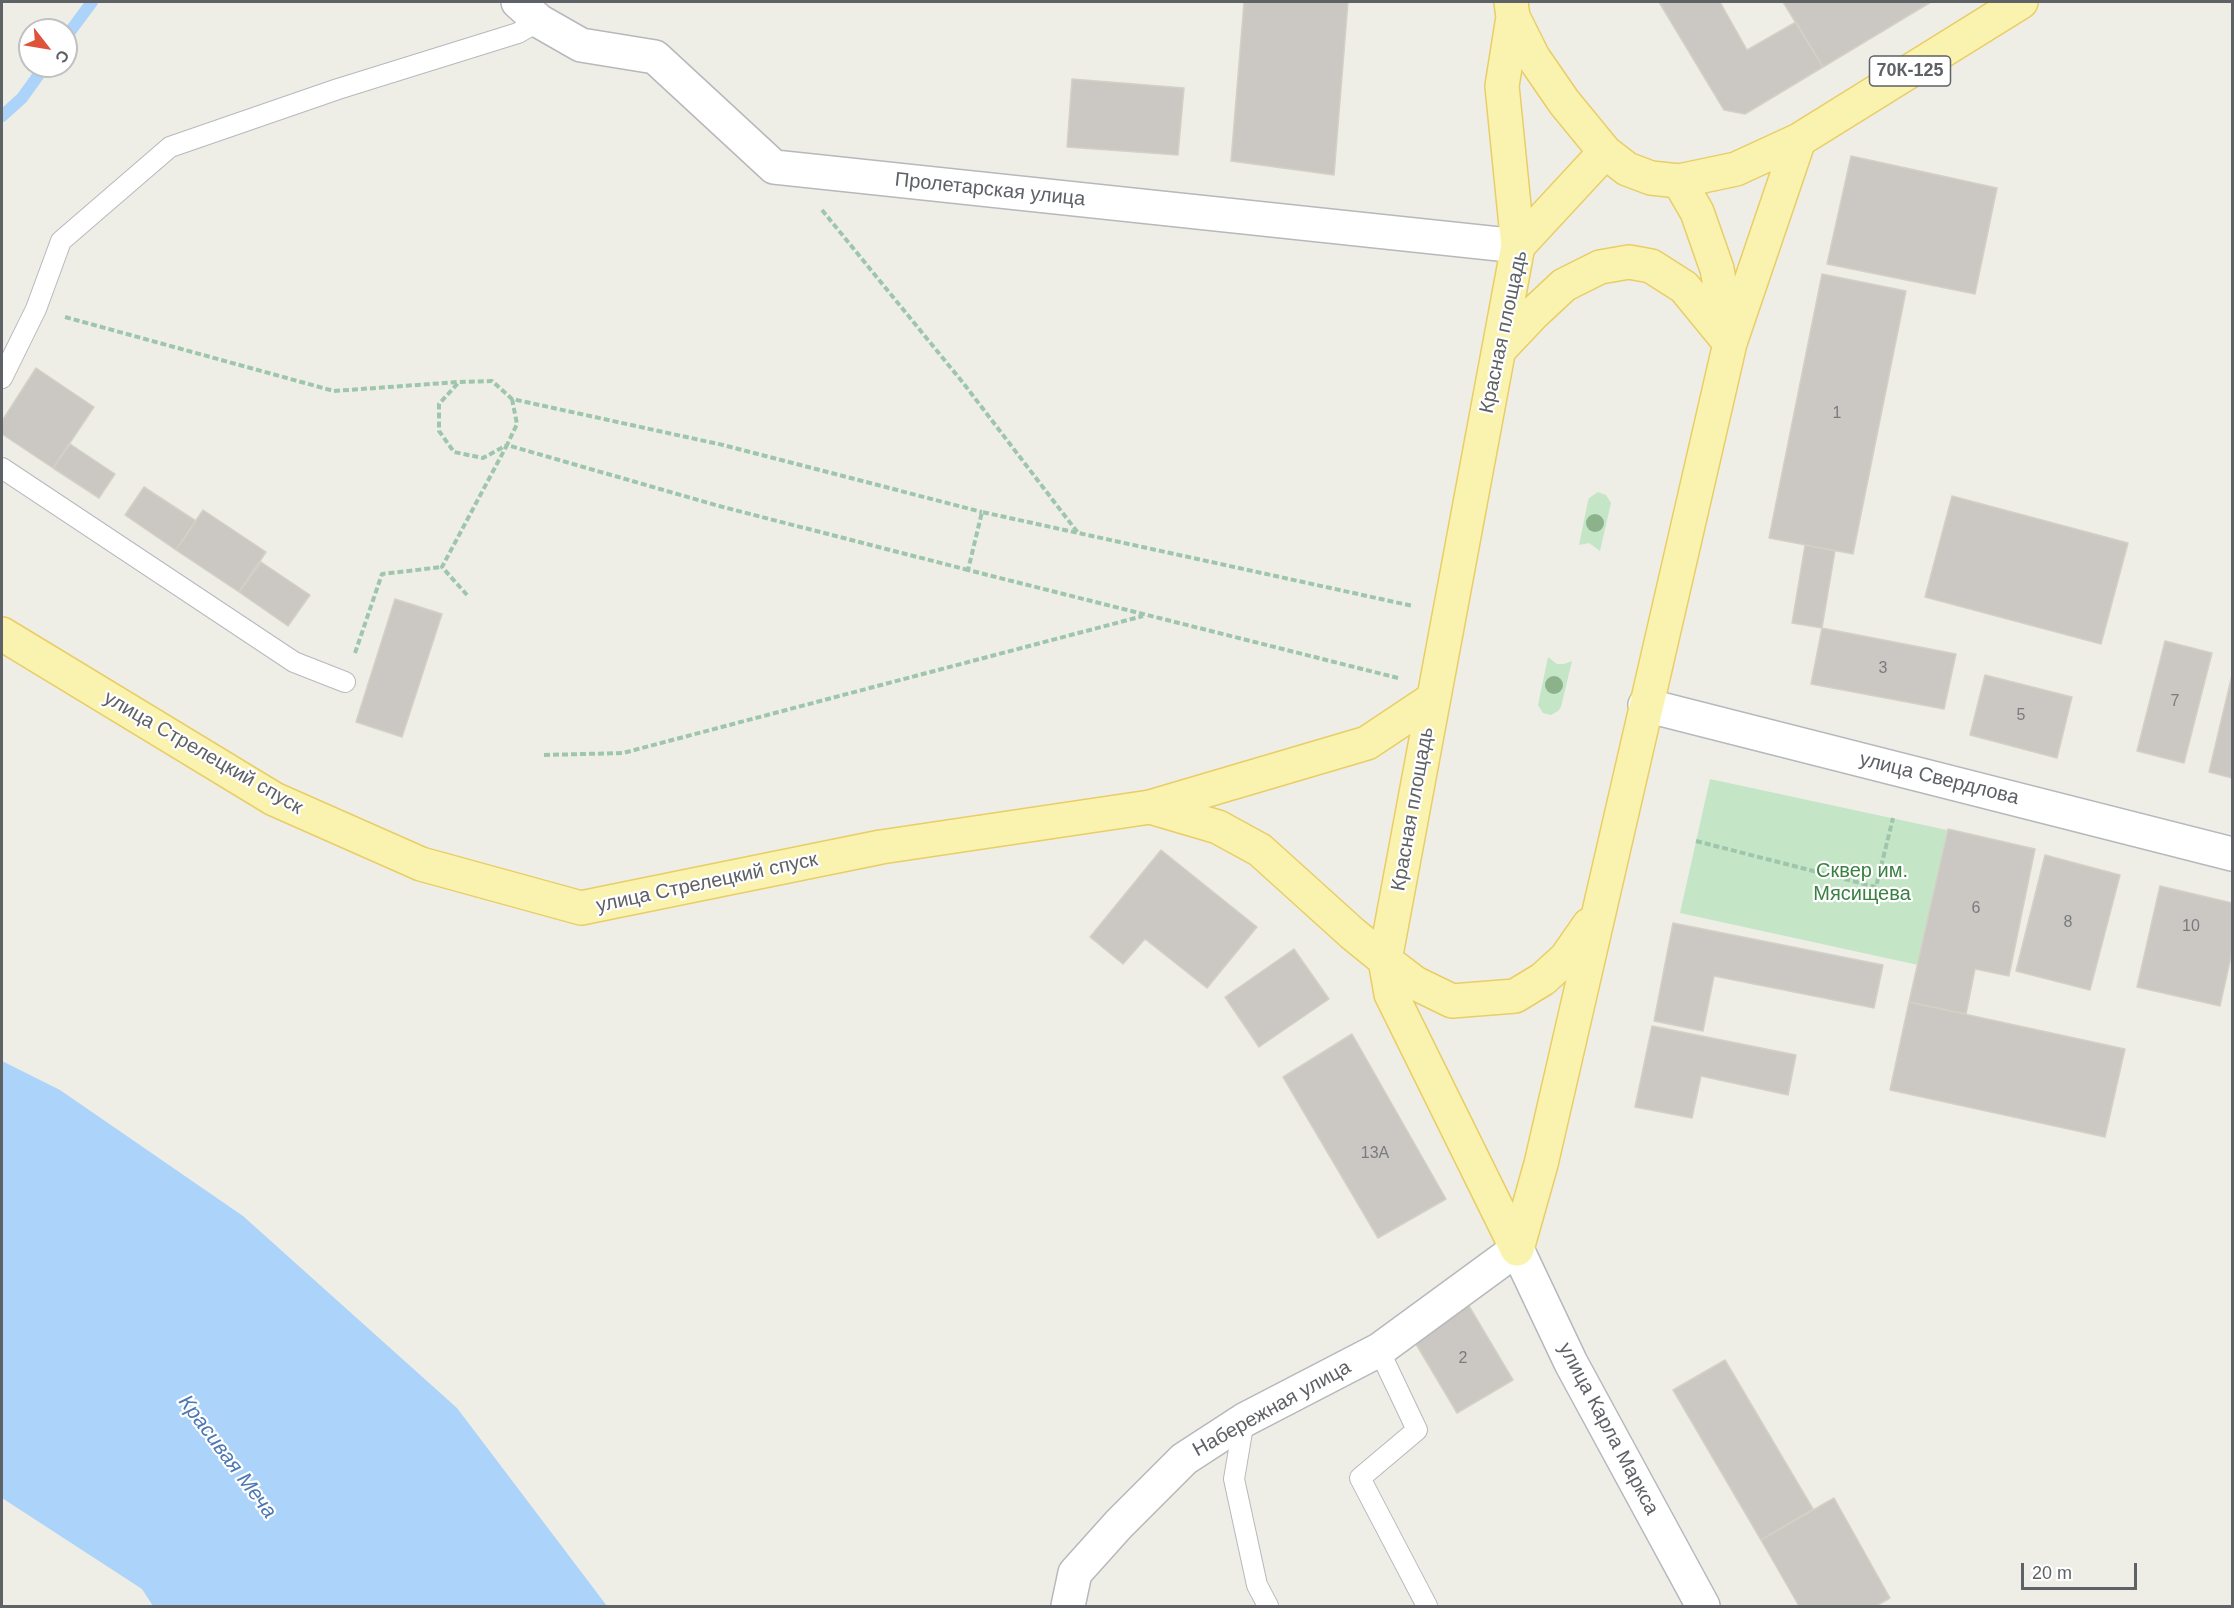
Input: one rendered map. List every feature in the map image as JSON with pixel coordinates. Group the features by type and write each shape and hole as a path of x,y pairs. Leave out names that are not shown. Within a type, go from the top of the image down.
{"main road":[{"name":"70К-125","path":"1799,140 2021,2"},
{"path":"1512,8 1533,57 1564,102 1605,152 1627,169 1651,178 1679,181 1736,169 1799,140"},
{"path":"1512,8 1502,86 1518,246"},
{"path":"1517,1249 1541,1164 1730,343 1799,140"},
{"name":"Красная площадь","path":"1385,960 1518,246 1605,152"},
{"path":"1679,181 1697,212 1718,269 1730,343"},
{"path":"1499,350 1564,285 1600,267 1629,262 1651,266 1684,287 1730,343"},
{"name":"улица Стрелецкий спуск","path":"2,634 274,799 421,864 581,908 881,847 1150,807 1367,743 1434,693"},
{"name":"улица Стрелецкий спуск","path":"1150,807 1218,827 1260,850 1385,960"},
{"path":"1385,960 1415,983 1452,1001 1515,996 1543,979 1566,958 1598,911"},
{"path":"1385,960 1391,994 1517,1249"}],"street":[{"name":"Пролетарская улица","path":"528,11 581,45 655,57 774,167 1518,246"},
{"name":"улица Свердлова","path":"1645,705 2232,854"},
{"name":"Набережная улица","path":"1068,1606 1075,1573 1119,1524 1184,1459 1244,1420 1379,1350 1517,1249"},
{"name":"улица Карла Маркса","path":"1517,1249 1571,1363 1703,1606"}],"lane":[{"path":"2,378 36,309 61,241 170,147 338,89 518,33 528,11"},
{"path":"2,468 294,662 345,682"},
{"path":"1379,1350 1418,1430 1360,1478 1427,1606"},
{"path":"1244,1420 1234,1479 1257,1585 1268,1606"}],"path":[{"path":"822,210 964,384 1078,533"},
{"path":"36,309 334,392 492,381 512,399 723,445 982,512 1450,613"},
{"path":"459,382 439,404 438,431 454,452 483,458 507,445 719,506 1352,668 1434,693"},
{"path":"442,567 517,424 512,399"},
{"path":"968,570 982,512"},
{"path":"442,567 467,595"},
{"path":"345,682 382,574 442,567"},
{"path":"544,755 623,753 1146,615"},
{"path":"1696,841 1876,887 1893,818"}],"green space":[{"path":"1598,492 1606,495 1611,503 1600,551 1589,543 1579,545 1589,498"},
{"path":"1548,657 1557,664 1572,661 1561,707 1551,715 1543,713 1538,705"},
{"name":"Сквер им. Мясищева","path":"1710,779 1947,830 1918,965 1680,913"}],"water":[{"name":"Красивая Меча","path":"2,1061 60,1090 243,1216 457,1408 607,1606 153,1606 142,1589 2,1498"}],"building":[{"path":"1244,2 1348,2 1334,175 1231,161"},
{"path":"1659,2 1720,2 1747,50 1796,22 1823,67 1745,114 1724,110"},
{"path":"1783,2 1931,2 1823,67"},
{"path":"1072,79 1184,88 1178,155 1067,147"},
{"path":"1851,156 1997,188 1975,294 1827,264"},
{"path":"1822,274 1906,291 1853,554 1769,538"},
{"path":"36,368 94,407 53,468 2,434 2,421"},
{"path":"70,444 115,474 99,498 53,468"},
{"path":"144,487 196,521 176,550 125,515"},
{"path":"1952,496 2128,543 2101,644 1925,597"},
{"path":"203,510 266,552 239,592 176,550"},
{"path":"1805,545 1835,551 1822,628 1792,623"},
{"path":"261,562 310,595 288,626 239,592"},
{"path":"395,599 442,614 402,737 356,722"},
{"path":"1822,628 1956,654 1944,709 1811,684"},
{"path":"2165,641 2212,653 2184,763 2137,751"},
{"path":"1985,675 2072,697 2057,758 1970,735"},
{"path":"2232,675 2232,778 2209,772"},
{"path":"1948,829 2035,849 2009,976 1975,969 1966,1014 1909,1002"},
{"path":"1161,850 1257,927 1207,988 1145,939 1123,964 1090,937"},
{"path":"2045,855 2120,875 2090,990 2016,971"},
{"path":"2160,886 2232,903 2232,952 2220,1006 2137,987"},
{"path":"1673,923 1883,965 1874,1008 1714,976 1703,1031 1654,1021"},
{"path":"1294,949 1329,999 1259,1047 1225,997"},
{"path":"1909,1002 2125,1049 2105,1137 1890,1090"},
{"path":"1652,1026 1796,1055 1788,1095 1701,1076 1692,1118 1635,1107"},
{"path":"1352,1034 1446,1199 1378,1238 1283,1077"},
{"path":"1469,1306 1513,1380 1457,1413 1413,1339"},
{"path":"1725,1360 1813,1509 1761,1540 1673,1390"},
{"path":"1834,1498 1890,1598 1876,1606 1799,1606 1761,1540"}],"waterway":[{"path":"78,21 92,2"},
{"path":"2,116 22,98 36,78"}]}
